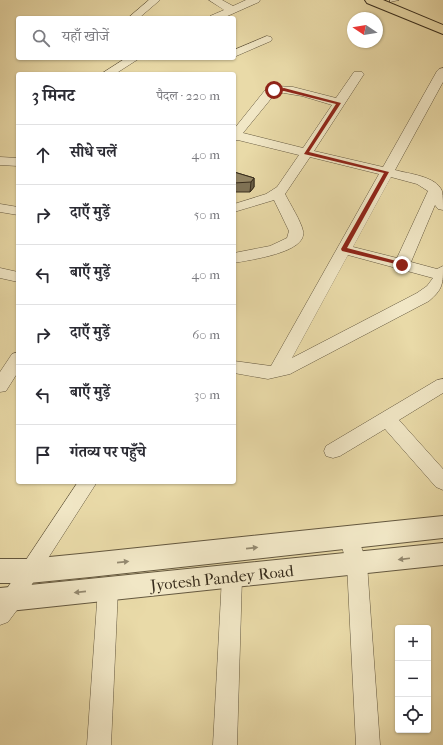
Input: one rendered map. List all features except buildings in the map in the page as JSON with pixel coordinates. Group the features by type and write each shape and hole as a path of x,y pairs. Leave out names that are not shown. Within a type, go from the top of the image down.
{"main road":[{"path":"372,0 443,30"},
{"path":"392,0 443,22"}],"street":[{"path":"135,16 155,0"},
{"path":"214,0 234,10"},
{"path":"219,16 255,0"},
{"path":"236,53 267,38"},
{"path":"111,72 130,61"},
{"path":"236,207 271,197 278,194 282,190 358,74"},
{"path":"276,372 387,172 441,80"},
{"path":"236,134 270,92 274,90 284,90 339,103"},
{"path":"236,136 422,181 434,190 443,206"},
{"path":"0,161 16,162"},
{"path":"402,265 434,190"},
{"path":"236,258 284,246 292,242 296,237 296,231 278,194"},
{"path":"0,208 16,211"},
{"path":"236,367 276,372 284,370 423,298 432,291 442,273 402,265 344,249"},
{"path":"0,273 16,277"},
{"path":"0,386 16,361"},
{"path":"334,451 443,385"},
{"path":"387,419 443,482"},
{"path":"4,605 29,571 87,484"},
{"name":"Jyotesh Pandey Road","path":"0,571 29,571 443,527"},
{"path":"349,538 357,564 368,745"},
{"name":"Jyotesh Pandey Road","path":"4,605 108,589 443,554"},
{"path":"225,745 232,577"},
{"path":"99,745 108,589"}],"route":[{"path":"274,90 279,89 339,103 306,152 387,172 344,249 402,265"}]}
